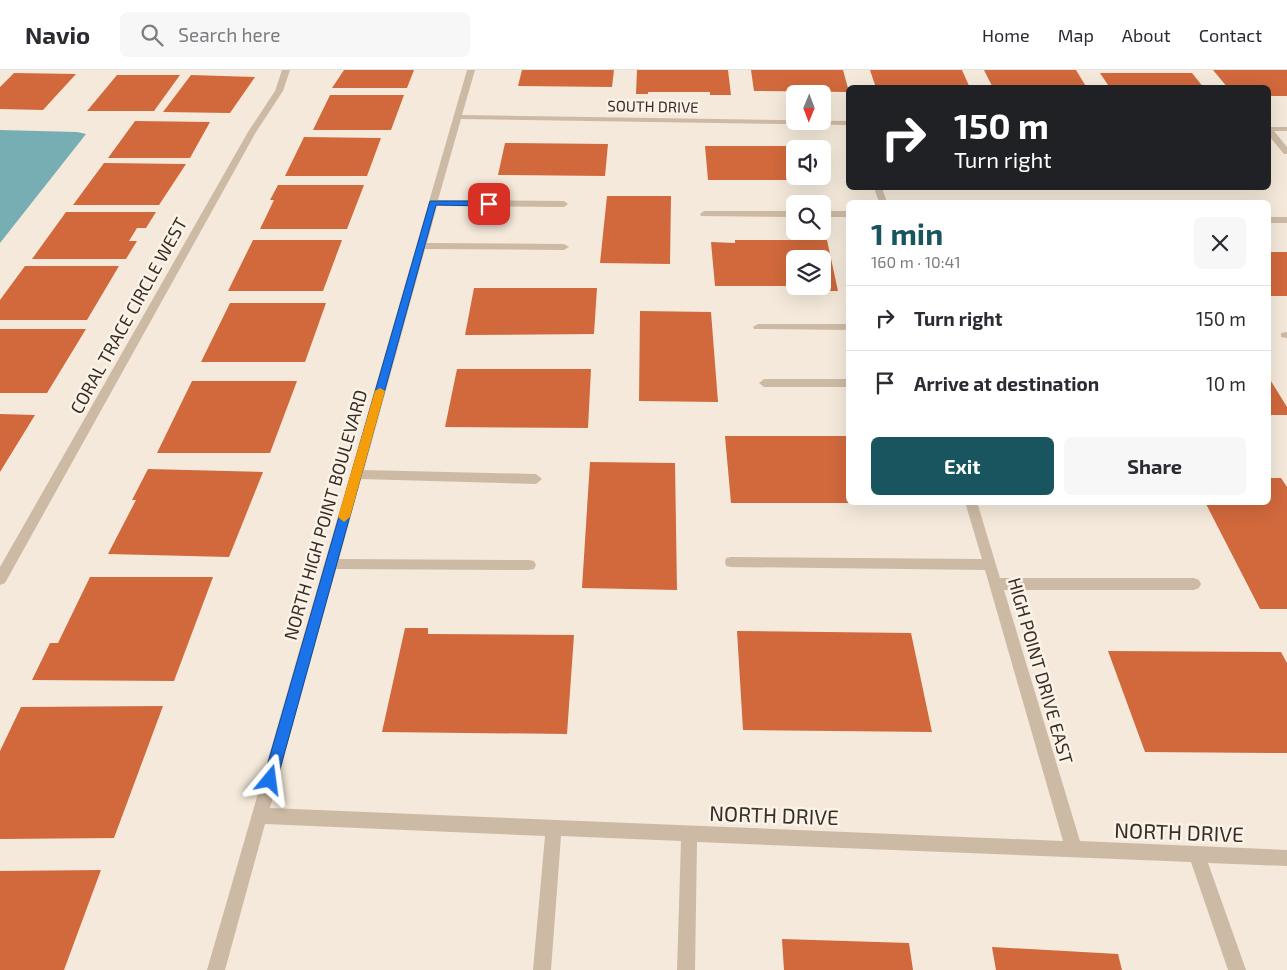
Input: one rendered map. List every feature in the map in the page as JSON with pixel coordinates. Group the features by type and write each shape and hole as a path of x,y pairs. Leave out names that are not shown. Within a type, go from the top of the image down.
{"street":[{"name":"CORAL TRACE CIRCLE WEST","path":"0,578 252,132 279,91 286,70"},
{"name":"NORTH HIGH POINT BOULEVARD","path":"216,970 471,70"},
{"name":"SOUTH DRIVE","path":"457,117 846,123"},
{"path":"1271,130 1287,129"},
{"path":"1271,132 1287,152"},
{"path":"433,203 564,204"},
{"path":"704,214 786,214"},
{"path":"831,214 846,214"},
{"path":"1271,220 1287,220"},
{"path":"421,246 564,247"},
{"path":"758,327 846,327"},
{"path":"764,383 846,383"},
{"path":"356,474 536,479"},
{"name":"HIGH POINT DRIVE EAST","path":"972,505 1074,850"},
{"path":"731,562 989,565"},
{"path":"331,564 529,565"},
{"path":"995,584 1194,584"},
{"name":"NORTH DRIVE","path":"260,816 1287,858"},
{"path":"542,970 554,828"},
{"path":"686,970 689,834"},
{"path":"1197,855 1238,970"}],"water":[{"path":"0,130 77,132 86,134 0,243"}],"building":[{"path":"344,70 414,70 407,88 332,88"},
{"path":"522,70 614,70 612,87 518,86"},
{"path":"637,70 728,70 731,95 710,95 710,92 648,92 648,94 636,94"},
{"path":"751,70 843,70 847,85 846,92 831,92 831,85 786,85 786,91 754,91"},
{"path":"870,70 962,70 969,85 875,85"},
{"path":"984,70 1076,70 1085,85 992,85"},
{"path":"1213,70 1287,70 1287,96 1271,96 1271,85 1226,85"},
{"path":"14,73 76,74 43,110 0,109 0,87"},
{"path":"1100,73 1192,73 1202,85 1108,85"},
{"path":"117,75 180,75 154,111 87,111"},
{"path":"191,75 255,77 230,113 163,112"},
{"path":"330,95 404,95 391,130 313,130"},
{"path":"135,121 210,122 190,158 108,158"},
{"path":"304,137 381,138 367,176 285,176"},
{"path":"505,143 608,144 605,176 498,175"},
{"path":"705,146 786,146 786,180 708,180"},
{"path":"104,163 186,164 159,205 73,205"},
{"path":"278,185 364,185 347,229 260,229 274,200 270,200"},
{"path":"607,196 671,196 670,264 600,263"},
{"path":"66,212 156,212 146,228 137,228 129,241 137,241 126,259 32,259"},
{"path":"253,240 342,240 323,291 228,291"},
{"path":"735,240 827,240 829,250 786,250 786,286 715,286 711,242 735,243"},
{"path":"1271,252 1287,252 1287,296 1271,296"},
{"path":"831,259 838,291 831,291"},
{"path":"25,266 119,266 87,320 0,320 0,300"},
{"path":"474,288 597,288 594,334 465,335"},
{"path":"230,303 326,303 305,362 201,362"},
{"path":"640,311 711,312 718,402 639,401"},
{"path":"0,329 86,329 47,393 0,393"},
{"path":"457,369 591,369 588,428 445,427"},
{"path":"192,381 297,381 270,453 157,453"},
{"path":"1271,381 1287,407 1287,415 1271,415"},
{"path":"0,414 35,415 0,472"},
{"path":"725,436 846,436 846,503 731,503"},
{"path":"590,462 675,463 677,590 582,588"},
{"path":"148,469 263,472 229,557 108,554 136,500 132,500"},
{"path":"1271,478 1281,478 1287,487 1287,609 1260,609 1207,505 1271,505"},
{"path":"90,577 213,577 174,681 32,680 50,643 58,643"},
{"path":"405,628 428,628 428,634 574,635 567,734 382,732"},
{"path":"737,631 911,633 932,732 743,730"},
{"path":"1108,651 1281,652 1287,663 1287,753 1145,752"},
{"path":"163,706 114,838 0,839 0,751 21,707"},
{"path":"101,870 64,970 0,970 0,871"},
{"path":"782,939 909,943 913,970 784,970"},
{"path":"992,947 1118,954 1122,970 996,970"}],"slow traffic":[{"path":"344,517 380,391"}],"route":[{"path":"270,780 433,203 489,204"}]}
